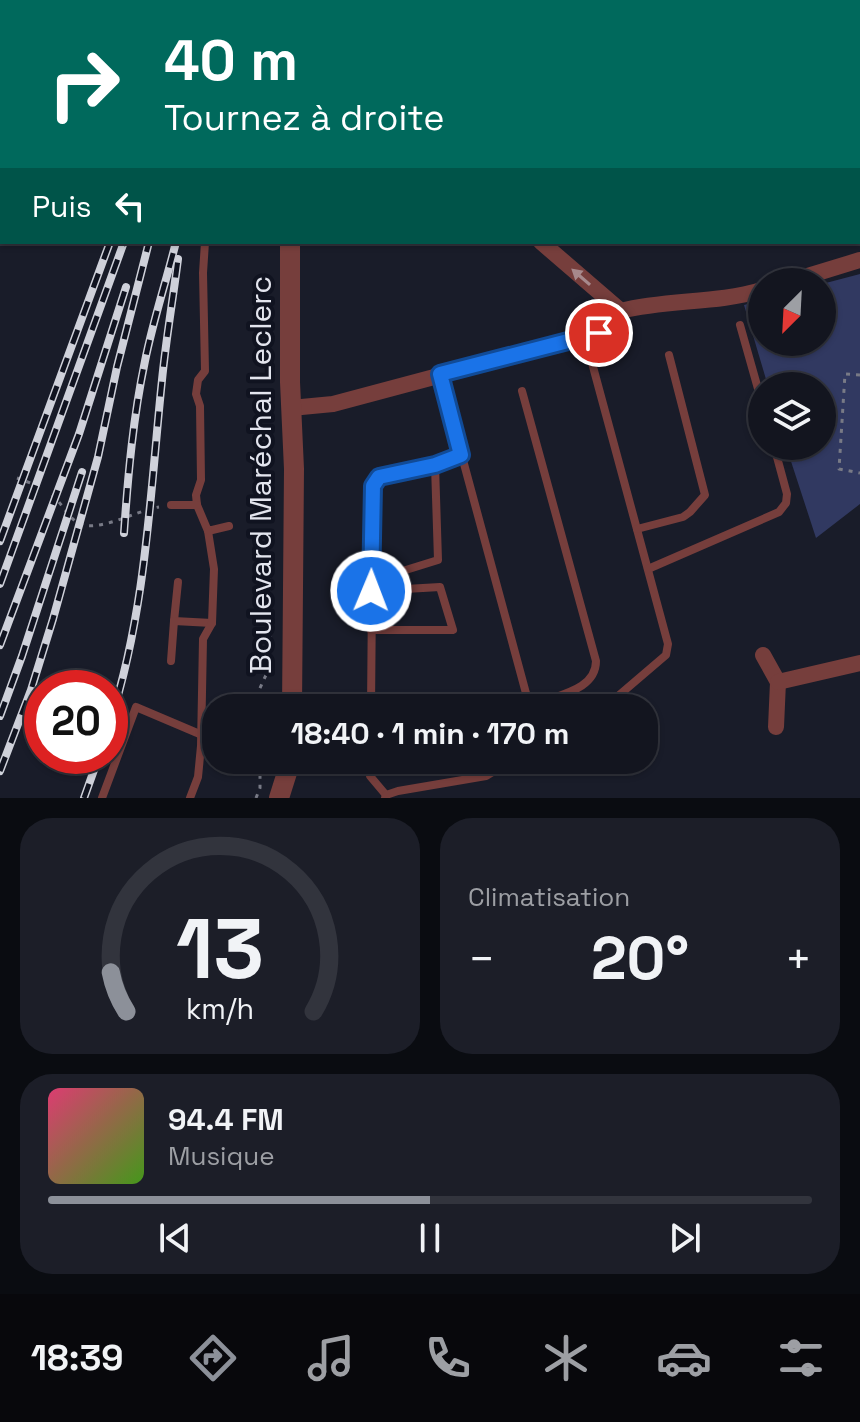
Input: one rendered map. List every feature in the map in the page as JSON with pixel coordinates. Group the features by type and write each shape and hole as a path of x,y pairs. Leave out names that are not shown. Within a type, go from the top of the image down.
{"street":[{"name":"Boulevard Maréchal Leclerc","path":"290,244 294,469 292,694"},
{"path":"543,244 621,311"},
{"path":"834,268 860,260"},
{"path":"291,408 333,404 599,333 610,328 621,311 636,307 721,299 748,293"},
{"path":"763,655 778,682 776,727"},
{"path":"778,682 860,663"},
{"path":"279,798 287,774"}],"lane":[{"path":"202,694 203,639 212,623 214,569 208,531 196,495 201,480 200,406 196,394 198,380 205,371 205,244"},
{"path":"740,325 753,372"},
{"path":"637,529 683,517 705,495 669,355"},
{"path":"592,363 668,644 666,655 620,694"},
{"path":"440,374 526,694"},
{"path":"522,391 596,661 596,669 583,687 564,694"},
{"path":"371,694 373,486 379,477 435,465 461,455"},
{"path":"648,569 779,512 786,503 787,494 778,460"},
{"path":"371,579 438,560 435,465"},
{"path":"171,505 197,505"},
{"path":"208,531 229,526"},
{"path":"171,661 178,582"},
{"path":"371,591 440,587 453,630 371,630"},
{"path":"174,621 212,623"},
{"path":"102,798 136,707 202,735 198,777 190,798"},
{"path":"370,774 385,796 489,774"}],"path":[{"path":"860,375 845,374 839,469 860,473"},
{"path":"17,478 41,487"},
{"path":"52,495 68,515 90,527 171,505"},
{"path":"260,694 271,664 269,568"},
{"path":"256,798 260,774"}],"shaded area":[{"path":"860,274 860,504 816,538 791,460 836,460 836,372 764,372 759,356 836,356 836,280"}],"railway":[{"path":"0,541 109,244"},
{"path":"0,584 123,244"},
{"path":"0,771 31,690 53,619 98,457 148,244"},
{"path":"124,533 141,382 175,244"},
{"path":"124,670 139,595 178,259"},
{"path":"0,645 79,434 126,287"},
{"path":"0,716 82,472"},
{"path":"84,798 93,774"}],"route":[{"path":"371,591 373,486 379,477 435,465 461,455 440,374 599,333"}]}
